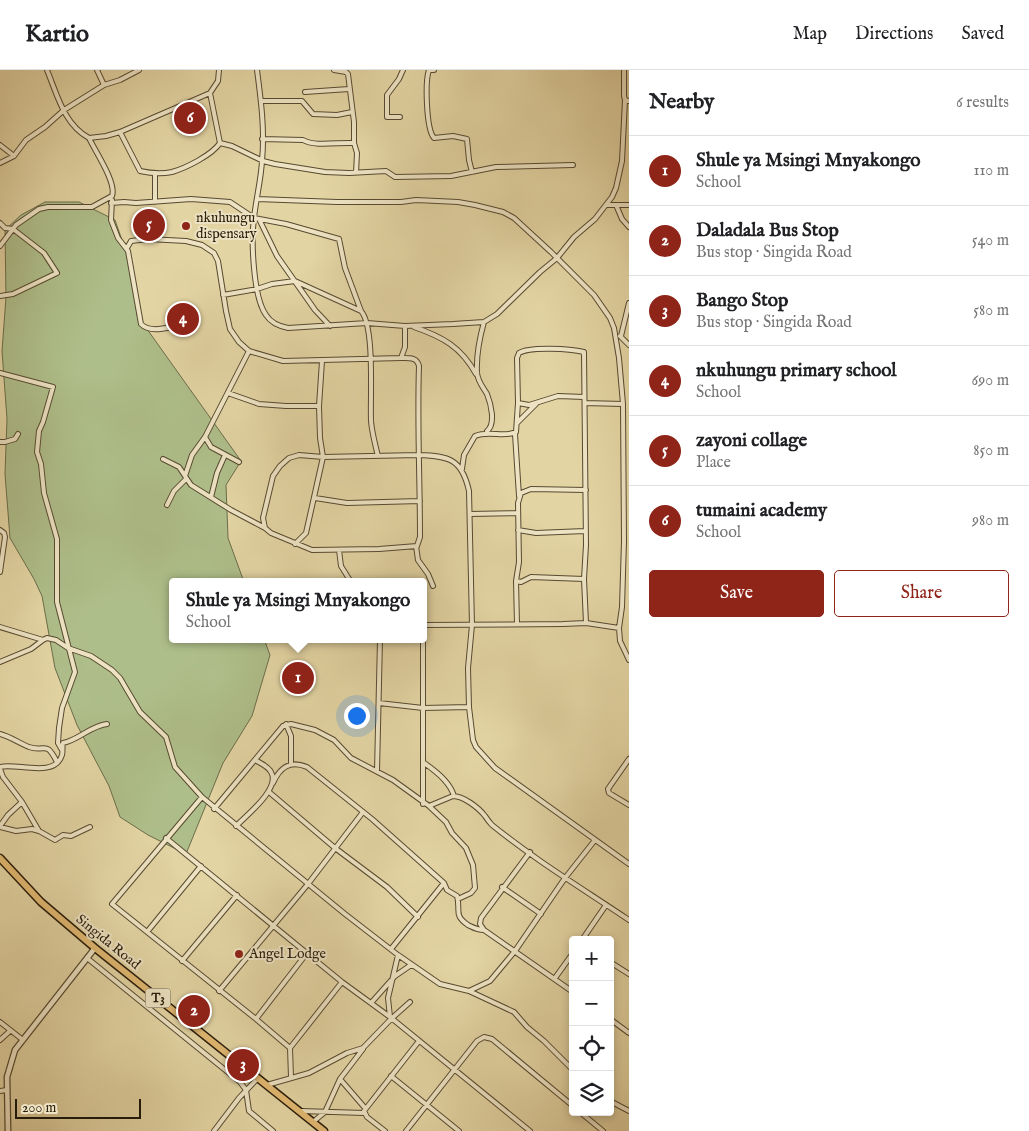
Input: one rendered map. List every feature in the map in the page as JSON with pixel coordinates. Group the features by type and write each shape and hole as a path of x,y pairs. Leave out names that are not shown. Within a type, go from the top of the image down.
{"highway":[{"name":"Singida Road","path":"0,858 41,902 95,948 324,1131"}],"street":[{"path":"47,70 74,128 89,138 112,182 114,193 110,216 118,238 127,248 141,324 143,327 153,330 181,325"},
{"path":"97,70 104,85"},
{"path":"0,163 14,156 26,140 45,127 64,110 104,85 120,80 139,70"},
{"path":"89,138 120,132 210,93 218,81 219,70"},
{"path":"258,70 262,160 252,243 258,298 265,314 272,322 279,327 298,328 367,323 407,326 484,322 498,314 540,272 557,258 574,237 595,219 607,205 616,188 622,160 627,101 624,70"},
{"path":"334,70 348,74 354,122 354,142 357,153 356,173"},
{"path":"400,117 388,117 387,95 403,70"},
{"path":"432,70 426,76 431,135 434,138 453,136 467,139 472,172"},
{"path":"305,92 349,90"},
{"path":"210,93 220,143"},
{"path":"260,101 302,101 313,114 337,115 352,112"},
{"path":"120,132 140,171 171,172 196,161 214,150 220,143"},
{"path":"262,139 303,140 309,144 354,142"},
{"path":"220,143 239,149 262,160 314,171 356,173 375,170 386,171 395,177 452,176 496,167 573,166"},
{"path":"0,145 14,156"},
{"path":"155,172 155,202"},
{"path":"0,246 16,225 39,209 48,207 92,207 112,196"},
{"path":"111,203 190,199 230,202 256,218 339,238 345,268 361,310 366,317 370,335 372,430 378,456"},
{"path":"257,199 361,202 416,200 475,205 510,215 594,295 610,318 620,358 623,404 624,541 620,641 629,660"},
{"path":"607,205 629,205"},
{"path":"616,205 622,219 629,227"},
{"path":"622,219 628,216"},
{"path":"256,218 277,256 315,310 330,326"},
{"path":"0,223 5,228 13,229 44,252 57,273 8,295 0,296"},
{"path":"127,248 131,241 148,239 186,241 209,249 217,257 230,329 239,342 249,351 283,362 401,358 414,358 418,362 420,537 419,544 416,546 418,560 428,574 433,586"},
{"path":"223,295 295,281 361,310"},
{"path":"621,336 629,303"},
{"path":"477,375 477,353 484,322"},
{"path":"401,358 405,347 407,326"},
{"path":"407,326 445,339 467,358 488,396 492,424 486,432"},
{"path":"614,328 629,345"},
{"path":"517,624 516,581 519,562 517,513 519,496 515,434 518,403 516,358 519,353 526,350 584,352 586,490 584,579 586,623"},
{"path":"167,505 174,491 185,477 192,455 205,437 249,351"},
{"path":"295,544 306,533 323,457 320,438 319,406 322,361"},
{"path":"0,372 53,387 37,436 37,452 41,464 44,494 57,539 57,602 75,675 62,708 58,743 62,750"},
{"path":"621,389 629,389"},
{"path":"228,393 259,404 319,406"},
{"path":"518,403 525,405 536,404 558,396 584,397"},
{"path":"585,403 623,404"},
{"path":"517,423 536,404"},
{"path":"623,418 629,418"},
{"path":"462,470 464,456 475,436 486,432 515,434"},
{"path":"0,442 15,439 18,434"},
{"path":"205,437 211,447 239,462"},
{"path":"622,450 629,450"},
{"path":"211,497 224,454"},
{"path":"266,528 263,518 270,485 273,476 288,458 299,455 323,457 419,455 446,457 455,462 467,480 469,491 472,624 468,668 469,706 473,740 484,758 511,780 629,864"},
{"path":"455,462 464,456"},
{"path":"163,459 176,465 191,485 272,533 312,550 416,546"},
{"path":"519,496 524,490 531,489 586,490"},
{"path":"314,498 347,503 420,501"},
{"path":"470,514 517,513"},
{"path":"0,530 4,533 5,537 0,572"},
{"path":"518,530 536,533 585,531"},
{"path":"624,541 629,540"},
{"path":"339,550 341,566 348,578"},
{"path":"516,581 521,582 531,577 584,579"},
{"path":"427,624 586,623 620,628"},
{"path":"0,627 43,640"},
{"path":"0,662 31,649 47,638 56,640 68,648 91,656 112,670 120,678 140,712 166,737 169,751 179,773 214,809 411,965 440,984 469,990 514,1012 527,1027 569,1066"},
{"path":"377,771 380,643"},
{"path":"423,643 423,804"},
{"path":"378,704 423,708 469,706"},
{"path":"39,831 22,802 3,777 0,768 5,765 30,769 53,765 62,755 63,743 73,741 88,730 107,724"},
{"path":"214,809 273,736 286,724"},
{"path":"286,724 316,730 337,742 351,758 393,780 423,804 429,806 446,822 452,833 466,848 473,865 475,888 471,893 458,899"},
{"path":"286,724 291,736 291,763"},
{"path":"0,734 12,737 30,748 47,748 51,750 57,762"},
{"path":"629,759 608,790 629,805"},
{"path":"255,760 270,769 273,782"},
{"path":"236,826 269,792 282,769 291,763 307,767 363,812 444,883 447,890 457,896 458,913 462,920 475,929 484,930"},
{"path":"424,763 452,788 454,796 479,809 492,825 565,878 629,920"},
{"path":"269,792 335,848 387,887 418,916"},
{"path":"429,806 454,796"},
{"path":"202,797 112,904 290,1048"},
{"path":"22,802 8,815 0,826 16,831 32,829 55,840 63,835 71,836 90,827"},
{"path":"219,991 308,884 363,812"},
{"path":"166,838 342,982 391,1018 530,1131"},
{"path":"469,990 490,981 515,951 565,878 595,840"},
{"path":"530,852 480,918 480,924 484,930 569,989"},
{"path":"147,932 201,866"},
{"path":"391,949 444,883"},
{"path":"502,887 541,914"},
{"path":"182,961 237,896"},
{"path":"585,936 606,905"},
{"path":"8,1131 7,1077 15,1050 95,948"},
{"path":"256,1019 307,953"},
{"path":"391,1018 388,998 395,976 398,955"},
{"path":"87,958 232,1076 246,1090 249,1112 273,1131"},
{"path":"554,978 569,958"},
{"path":"371,1003 395,976 411,965"},
{"path":"614,965 629,974"},
{"path":"291,1077 290,1048 342,982"},
{"path":"313,1122 325,1112 340,1079 363,1048 391,1018 410,1002"},
{"path":"0,1022 23,1040"},
{"path":"614,1022 629,1033"},
{"path":"0,1039 10,1031"},
{"path":"406,1131 477,1041 484,1037 488,1037 569,1103"},
{"path":"365,1111 418,1041"},
{"path":"267,1085 309,1073 347,1052 363,1048"},
{"path":"391,1076 459,1131"},
{"path":"214,1131 246,1090 258,1078"},
{"path":"340,1079 365,1111 385,1131"},
{"path":"0,1091 6,1090"},
{"path":"614,1103 629,1111"},
{"path":"299,1111 365,1111"},
{"path":"585,1116 603,1131"},
{"path":"593,1131 597,1126"}],"green space":[{"path":"45,202 79,202 115,220 132,269 137,315 241,461 226,485 228,538 243,578 169,578 169,643 266,643 270,655 252,716 223,763 186,854 148,835 120,817 109,786 77,725 55,668 42,596 10,538 5,474 7,419 2,351 6,297 5,230 21,215"}],"place":[{"name":"tumaini academy","path":"190,118"},
{"name":"zayoni collage","path":"149,225"},
{"name":"nkuhungu dispensary","path":"186,226"},
{"name":"nkuhungu primary school","path":"183,319"},
{"name":"Shule ya Msingi Mnyakongo","path":"298,678"},
{"name":"Angel Lodge","path":"239,954"},
{"name":"Daladala Bus Stop","path":"194,1011"},
{"name":"Bango Stop","path":"243,1065"}]}
